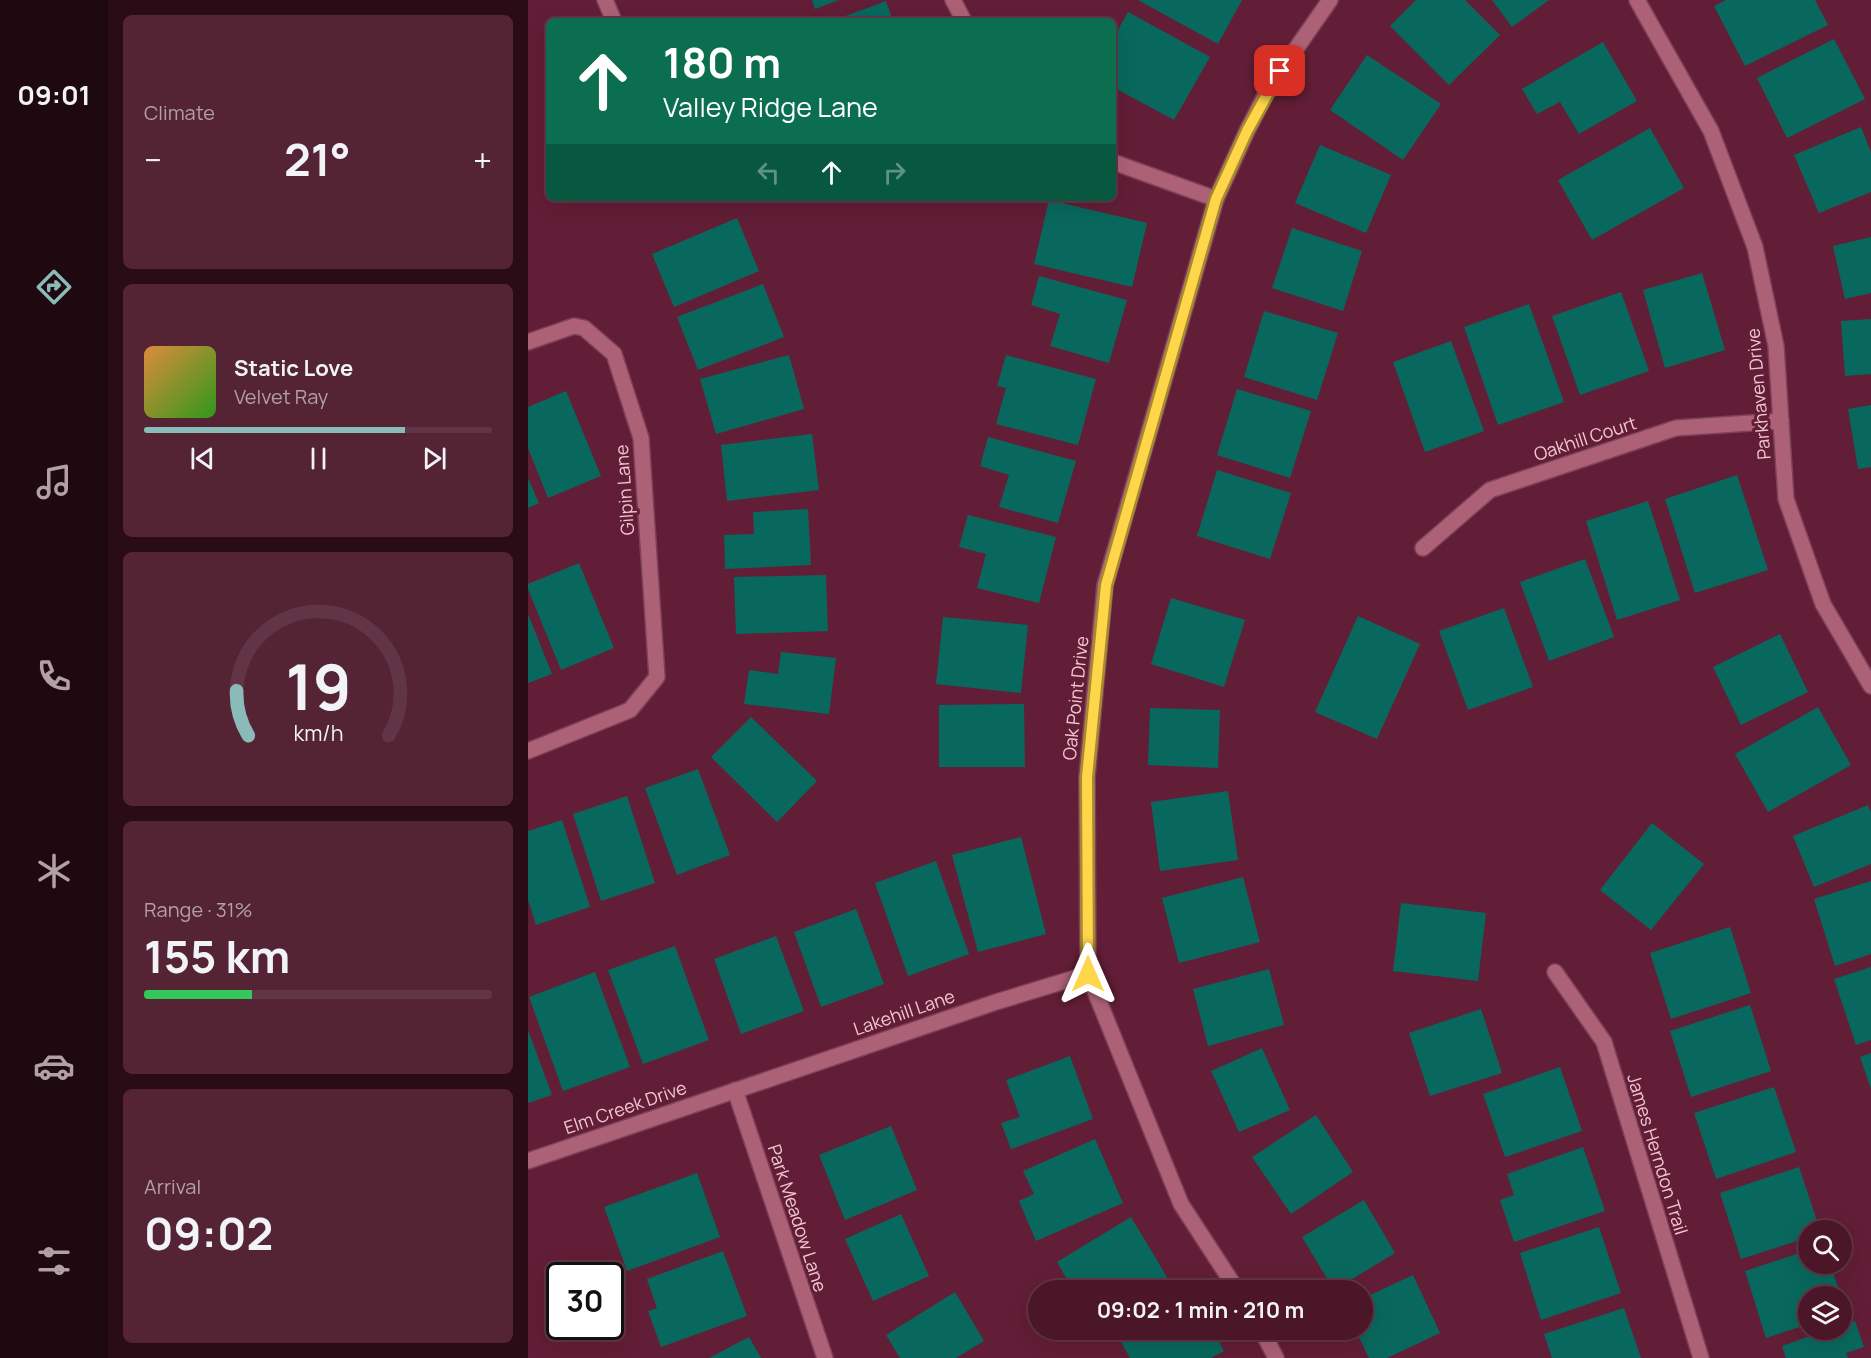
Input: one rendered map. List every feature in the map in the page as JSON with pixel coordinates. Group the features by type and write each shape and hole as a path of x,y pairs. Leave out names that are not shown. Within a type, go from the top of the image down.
{"street":[{"path":"605,0 613,18"},
{"path":"953,0 962,18"},
{"name":"Oak Point Drive","path":"1230,1280 1181,1204 1088,974 1087,777 1106,585 1216,199 1270,86 1330,0"},
{"name":"Parkhaven Drive","path":"1637,0 1711,131 1755,247 1776,346 1786,499 1823,604 1871,686"},
{"path":"1116,163 1216,199"},
{"name":"Gilpin Lane","path":"528,342 574,326 584,328 614,354 641,438 657,677 630,710 528,751"},
{"name":"Oakhill Court","path":"1423,548 1490,490 1676,428 1781,421"},
{"name":"James Herndon Trail","path":"1555,972 1604,1042 1701,1358"},
{"name":"Lakehill Lane","path":"735,1090 996,1002 1088,974"},
{"name":"Elm Creek Drive","path":"528,1161 735,1090"},
{"name":"Park Meadow Lane","path":"735,1090 825,1358"},
{"path":"1267,1340 1276,1358"}],"building":[{"path":"812,0 839,0 815,9"},
{"path":"1138,0 1242,0 1218,44"},
{"path":"1416,0 1465,0 1500,35 1449,85 1390,26"},
{"path":"1492,0 1549,0 1512,27"},
{"path":"1726,0 1815,0 1828,25 1745,66 1714,6"},
{"path":"886,1 892,18 840,18"},
{"path":"1128,12 1210,57 1174,120 1116,89 1116,34"},
{"path":"1834,39 1865,99 1787,138 1757,78"},
{"path":"1603,42 1637,101 1579,134 1560,102 1537,114 1522,89"},
{"path":"1367,55 1441,104 1403,160 1330,110"},
{"path":"1861,127 1871,152 1871,192 1819,213 1794,155"},
{"path":"1650,128 1684,188 1592,240 1558,180"},
{"path":"1320,145 1391,175 1366,233 1295,203"},
{"path":"1049,201 1147,223 1132,287 1034,264"},
{"path":"737,218 759,271 674,307 652,254"},
{"path":"1292,228 1362,251 1343,311 1272,288"},
{"path":"1871,237 1871,293 1845,299 1833,246"},
{"path":"1702,273 1725,350 1665,368 1643,290"},
{"path":"1039,276 1127,300 1109,363 1050,346 1060,314 1031,305"},
{"path":"763,284 784,337 698,370 677,317"},
{"path":"1621,292 1649,371 1580,395 1552,316"},
{"path":"1529,304 1564,402 1498,425 1464,327"},
{"path":"1264,311 1338,333 1317,400 1244,377"},
{"path":"1871,319 1871,374 1845,376 1841,321"},
{"path":"1451,341 1484,431 1425,452 1393,362"},
{"path":"789,355 804,409 716,434 700,379"},
{"path":"1006,355 1096,379 1078,445 996,424 1006,388 997,386"},
{"path":"1237,389 1311,411 1290,478 1217,455"},
{"path":"566,391 601,476 548,498 528,448 528,407"},
{"path":"1871,405 1871,467 1858,469 1848,409"},
{"path":"812,434 819,490 727,501 721,445"},
{"path":"988,437 1076,461 1058,523 999,507 1009,475 980,466"},
{"path":"1217,470 1291,493 1270,559 1197,536"},
{"path":"1737,475 1768,570 1695,593 1665,499"},
{"path":"528,478 539,503 528,508"},
{"path":"1648,501 1680,600 1617,620 1586,521"},
{"path":"808,509 811,565 725,569 724,535 754,534 753,512"},
{"path":"968,515 1056,537 1039,603 977,588 986,554 959,547"},
{"path":"1585,559 1614,637 1549,661 1520,582"},
{"path":"579,563 614,648 561,670 528,584"},
{"path":"826,575 828,631 736,634 734,577"},
{"path":"1171,598 1245,620 1224,687 1151,664"},
{"path":"1504,608 1533,687 1468,710 1439,631"},
{"path":"528,614 552,674 528,683"},
{"path":"1358,616 1420,644 1377,739 1315,712"},
{"path":"943,617 1028,625 1021,693 936,684"},
{"path":"1780,634 1808,692 1741,725 1713,667"},
{"path":"781,652 836,658 829,714 744,704 749,670 778,674"},
{"path":"1024,704 1025,767 939,767 939,705"},
{"path":"1818,707 1851,765 1768,812 1735,754"},
{"path":"1150,708 1220,710 1218,768 1148,765"},
{"path":"751,717 817,781 777,822 711,757"},
{"path":"698,769 730,855 677,875 645,788"},
{"path":"1228,791 1238,860 1160,871 1151,802"},
{"path":"627,796 655,883 601,901 573,814"},
{"path":"1868,805 1871,812 1871,864 1814,887 1793,836"},
{"path":"562,820 590,907 536,925 528,900 528,831"},
{"path":"1652,823 1704,864 1651,930 1600,890"},
{"path":"1021,837 1046,934 978,952 952,855"},
{"path":"936,861 969,954 908,976 875,883"},
{"path":"1243,877 1260,942 1179,963 1162,898"},
{"path":"1871,881 1871,954 1835,966 1814,899"},
{"path":"1401,903 1486,913 1478,981 1393,971"},
{"path":"856,909 884,984 821,1007 794,932"},
{"path":"1730,927 1751,993 1671,1019 1650,953"},
{"path":"776,936 804,1011 741,1034 714,959"},
{"path":"675,946 709,1040 643,1064 608,970"},
{"path":"1871,967 1871,1040 1856,1045 1834,979"},
{"path":"1269,969 1284,1025 1208,1046 1193,989"},
{"path":"595,972 630,1067 563,1091 529,997"},
{"path":"1750,1005 1771,1071 1691,1097 1670,1031"},
{"path":"1481,1009 1502,1073 1430,1096 1409,1033"},
{"path":"528,1030 552,1095 528,1103"},
{"path":"1262,1048 1290,1110 1239,1132 1211,1071"},
{"path":"1871,1053 1871,1089 1860,1057"},
{"path":"1070,1056 1093,1119 1011,1149 1001,1123 1020,1117 1006,1080"},
{"path":"1560,1067 1582,1131 1505,1157 1483,1094"},
{"path":"1774,1087 1796,1152 1716,1179 1694,1113"},
{"path":"1316,1115 1353,1172 1291,1214 1252,1157"},
{"path":"891,1126 917,1190 845,1220 819,1155"},
{"path":"1095,1139 1123,1203 1036,1241 1019,1201 1034,1194 1023,1171"},
{"path":"1583,1147 1605,1211 1514,1242 1500,1200 1514,1195 1507,1174"},
{"path":"1799,1167 1817,1220 1798,1220 1798,1241 1741,1259 1720,1193"},
{"path":"697,1173 720,1237 627,1271 604,1207"},
{"path":"1364,1200 1395,1253 1350,1280 1328,1280 1302,1237"},
{"path":"901,1214 929,1276 873,1301 845,1239"},
{"path":"1131,1217 1167,1277 1162,1280 1067,1280 1057,1262"},
{"path":"1599,1227 1621,1293 1541,1320 1520,1253"},
{"path":"723,1251 747,1316 661,1347 648,1311 657,1308 647,1279"},
{"path":"1798,1254 1798,1274 1834,1274 1838,1286 1798,1286 1798,1328 1766,1338 1745,1271"},
{"path":"1413,1275 1440,1333 1387,1358 1369,1358 1360,1340 1373,1340 1373,1294"},
{"path":"955,1292 984,1341 956,1358 900,1358 886,1335"},
{"path":"1624,1308 1641,1358 1552,1358 1544,1334"},
{"path":"1855,1321 1864,1347 1846,1353 1848,1358 1786,1358 1782,1346 1799,1340 1852,1340 1852,1322"},
{"path":"749,1337 761,1358 709,1358"},
{"path":"1120,1340 1218,1340 1224,1351 1211,1358 1130,1358"}],"route":[{"path":"1088,974 1087,777 1106,585 1216,199 1247,131 1280,71"}]}
